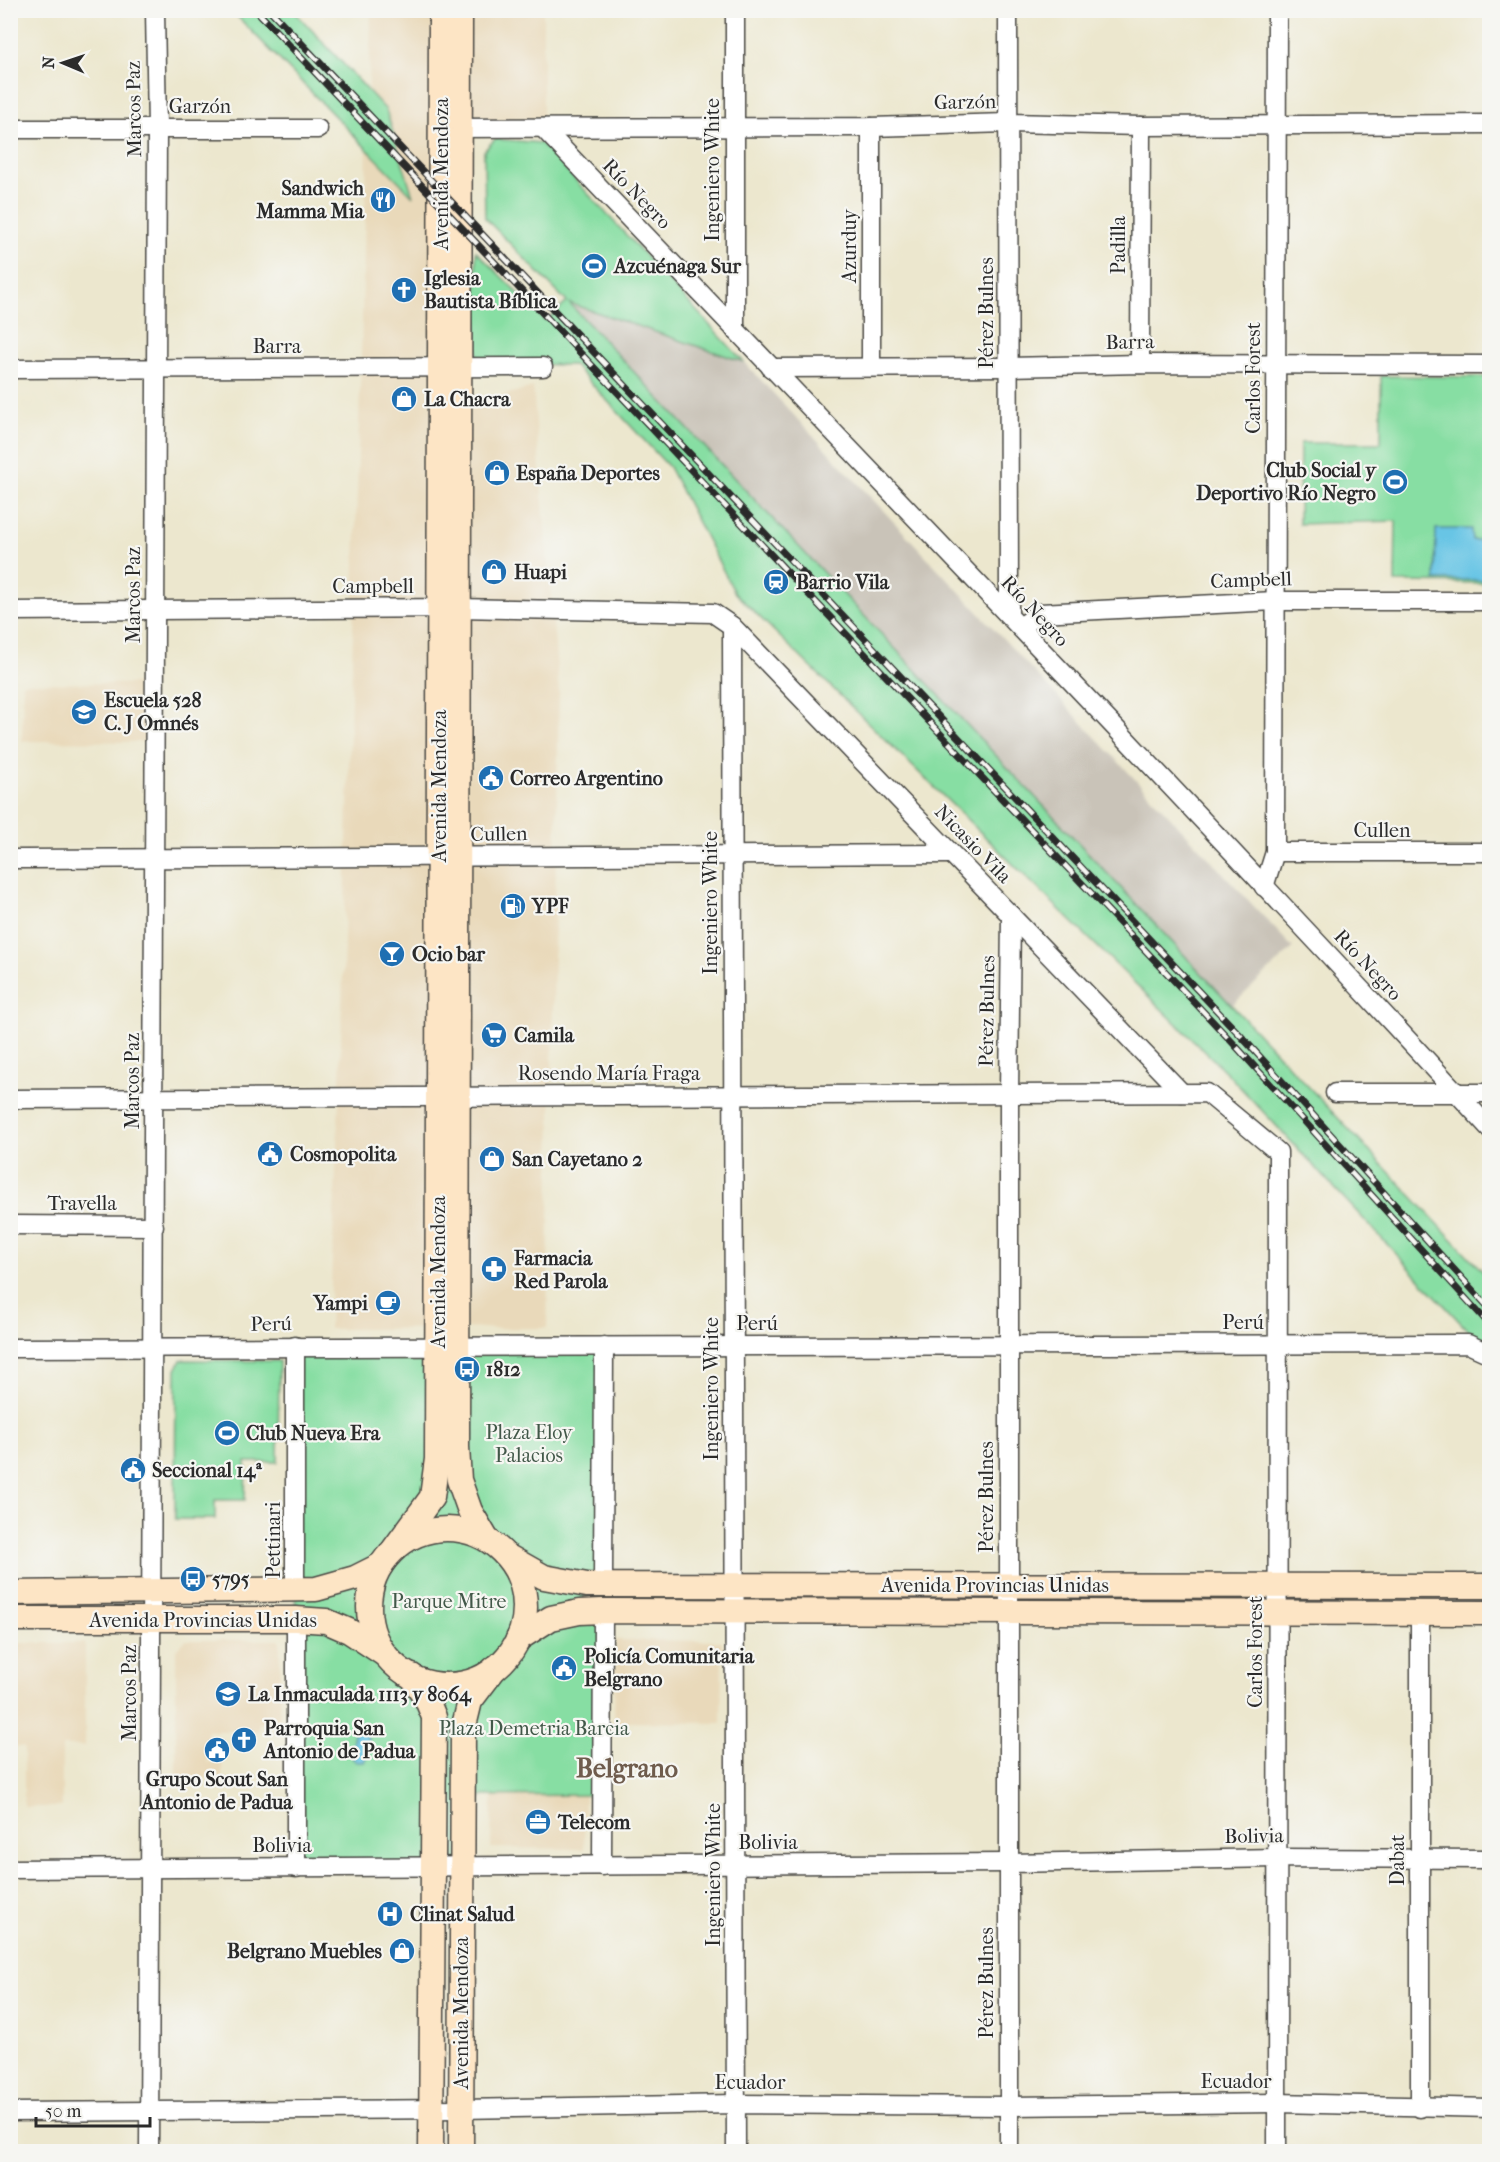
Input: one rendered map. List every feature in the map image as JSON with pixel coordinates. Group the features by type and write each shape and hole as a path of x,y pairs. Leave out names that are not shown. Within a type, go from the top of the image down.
{"main road":[{"name":"Avenida Mendoza","path":"387,1557 432,1497 447,1346 450,128 441,10"},
{"name":"Avenida Mendoza","path":"450,128 460,10"},
{"name":"Avenida Mendoza","path":"447,1346 459,1480 470,1511 486,1539"},
{"path":"438,1528 463,1530 486,1539 507,1556 519,1575 525,1596 524,1617 518,1639 509,1655 495,1668 476,1679 455,1685 433,1684 412,1676 386,1655 374,1635 369,1611 372,1587 387,1557 415,1535 438,1528"},
{"name":"Avenida Provincias Unidas","path":"507,1556 544,1577 587,1585 1490,1586"},
{"name":"Avenida Provincias Unidas","path":"10,1593 316,1589 355,1578 387,1557"},
{"name":"Avenida Provincias Unidas","path":"518,1639 551,1618 579,1612 603,1611 1490,1613"},
{"name":"Avenida Provincias Unidas","path":"10,1619 296,1619 326,1621 349,1631 386,1655"},
{"name":"Avenida Mendoza","path":"461,2151 463,1730 470,1701 495,1668"},
{"name":"Avenida Mendoza","path":"412,1676 428,1700 434,1717 431,2151"}],"street":[{"name":"Marcos Paz","path":"149,2151 154,1347 157,129 155,10"},
{"name":"Ingeniero White","path":"735,10 735,330"},
{"name":"Pérez Bulnes","path":"1008,10 1009,367 1014,621"},
{"name":"Carlos Forest","path":"1264,888 1275,852 1276,10"},
{"name":"Garzón","path":"450,128 871,127 1008,123 1141,126 1490,124"},
{"name":"Padilla","path":"1140,364 1141,126"},
{"name":"Azurduy","path":"871,127 872,366"},
{"name":"Río Negro","path":"543,128 1014,621 1490,1129"},
{"name":"Garzón","path":"10,129 318,129"},
{"name":"Barra","path":"771,368 1140,364 1490,365"},
{"name":"Barra","path":"10,369 543,367"},
{"name":"Campbell","path":"1014,621 1040,613 1275,601 1490,601"},
{"name":"Campbell","path":"10,611 449,608 713,613 732,626"},
{"name":"Ingeniero White","path":"732,626 736,2151"},
{"name":"Nicasio Vila","path":"732,626 1182,1093"},
{"name":"Cullen","path":"1275,852 1490,852"},
{"name":"Cullen","path":"10,859 733,853 951,854"},
{"name":"Pérez Bulnes","path":"1009,2151 1011,915"},
{"name":"Rosendo María Fraga","path":"10,1099 1208,1093 1278,1152"},
{"path":"1335,1093 1490,1093"},
{"name":"Carlos Forest","path":"1277,2151 1278,1152"},
{"name":"Travella","path":"10,1226 154,1226"},
{"name":"Perú","path":"10,1348 1468,1344 1490,1354"},
{"name":"Pettinari","path":"295,1346 296,1590"},
{"path":"603,1584 604,1346"},
{"path":"602,1866 603,1611"},
{"name":"Dabat","path":"1420,1613 1420,2108"},
{"path":"296,1619 296,1868"},
{"name":"Bolivia","path":"10,1869 1009,1863 1277,1858 1490,1859"},
{"name":"Ecuador","path":"10,2112 461,2109 736,2104 1009,2106 1277,2103 1490,2108"}],"shaded area":[{"path":"371,11 543,11 543,128 460,128 460,408 533,387 559,693 547,1328 329,1329 340,1079"},
{"path":"568,302 744,362 1293,948 1227,1010"},
{"name":"Escuela 528 C. J Omnés","path":"23,683 146,684 146,742 22,741"},
{"name":"La Inmaculada 1113 y 8064","path":"186,1640 280,1640 280,1723 259,1723 259,1731 207,1731 207,1762 222,1762 222,1778 176,1778 176,1650"},
{"path":"616,1640 722,1641 721,1723 614,1722"},
{"path":"13,1643 85,1643 85,1746 62,1746 62,1807 24,1807 24,1747 13,1746"},
{"name":"Telecom","path":"585,1795 584,1849 491,1848 492,1796"}],"green space":[{"path":"232,11 294,11 386,110 413,196"},
{"path":"495,139 541,143 744,362 569,303 1489,1278 1489,1353 1224,1070 735,593 669,467 574,365 483,363 477,359 476,251 546,321 567,302 485,218 484,151"},
{"name":"Club Social y Deportivo Río Negro","path":"1381,376 1489,377 1489,583 1395,582 1396,521 1299,524 1300,443 1381,443"},
{"name":"Parque Mitre","path":"295,1346 604,1346 602,1795 463,1796 462,1866 296,1868"},
{"name":"Club Nueva Era","path":"181,1360 279,1361 278,1462 246,1462 245,1500 215,1500 215,1519 175,1519 176,1370"}],"water":[{"path":"1436,529 1471,529 1472,540 1489,540 1489,580 1435,580"},
{"path":"360,1730 369,1740 368,1754 364,1762 357,1762 353,1759 351,1750 354,1733"}],"railway":[{"path":"256,10 1233,1043 1490,1325"},
{"path":"270,10 1241,1036 1490,1309"}],"place":[{"name":"Sandwich Mamma Mia","path":"383,200"},
{"name":"Azcuénaga Sur","path":"594,266"},
{"name":"Iglesia Bautista Bíblica","path":"404,290"},
{"name":"La Chacra","path":"404,399"},
{"name":"España Deportes","path":"497,473"},
{"name":"Club Social y Deportivo Río Negro","path":"1395,482"},
{"name":"Huapi","path":"494,572"},
{"name":"Barrio Vila","path":"776,582"},
{"name":"Escuela 528 C. J Omnés","path":"84,712"},
{"name":"Correo Argentino","path":"491,778"},
{"name":"YPF","path":"513,906"},
{"name":"Ocio bar","path":"392,954"},
{"name":"Camila","path":"494,1035"},
{"name":"Cosmopolita","path":"270,1154"},
{"name":"San Cayetano 2","path":"492,1159"},
{"name":"Farmacia Red Parola","path":"494,1269"},
{"name":"Yampi","path":"388,1303"},
{"name":"1812","path":"467,1369"},
{"name":"Club Nueva Era","path":"227,1433"},
{"name":"Seccional 14ª","path":"133,1470"},
{"name":"5795","path":"193,1579"},
{"name":"Policía Comunitaria Belgrano","path":"564,1668"},
{"name":"La Inmaculada 1113 y 8064","path":"228,1694"},
{"name":"Parroquia San Antonio de Padua","path":"244,1740"},
{"name":"Grupo Scout San Antonio de Padua","path":"217,1750"},
{"name":"Telecom","path":"538,1822"},
{"name":"Clinat Salud","path":"390,1914"},
{"name":"Belgrano Muebles","path":"402,1951"}],"district":[{"name":"Belgrano","path":"627,1768"}],"park label":[{"name":"Plaza Eloy Palacios","path":"529,1444"},
{"name":"Plaza Demetria Barcia","path":"534,1728"}]}
